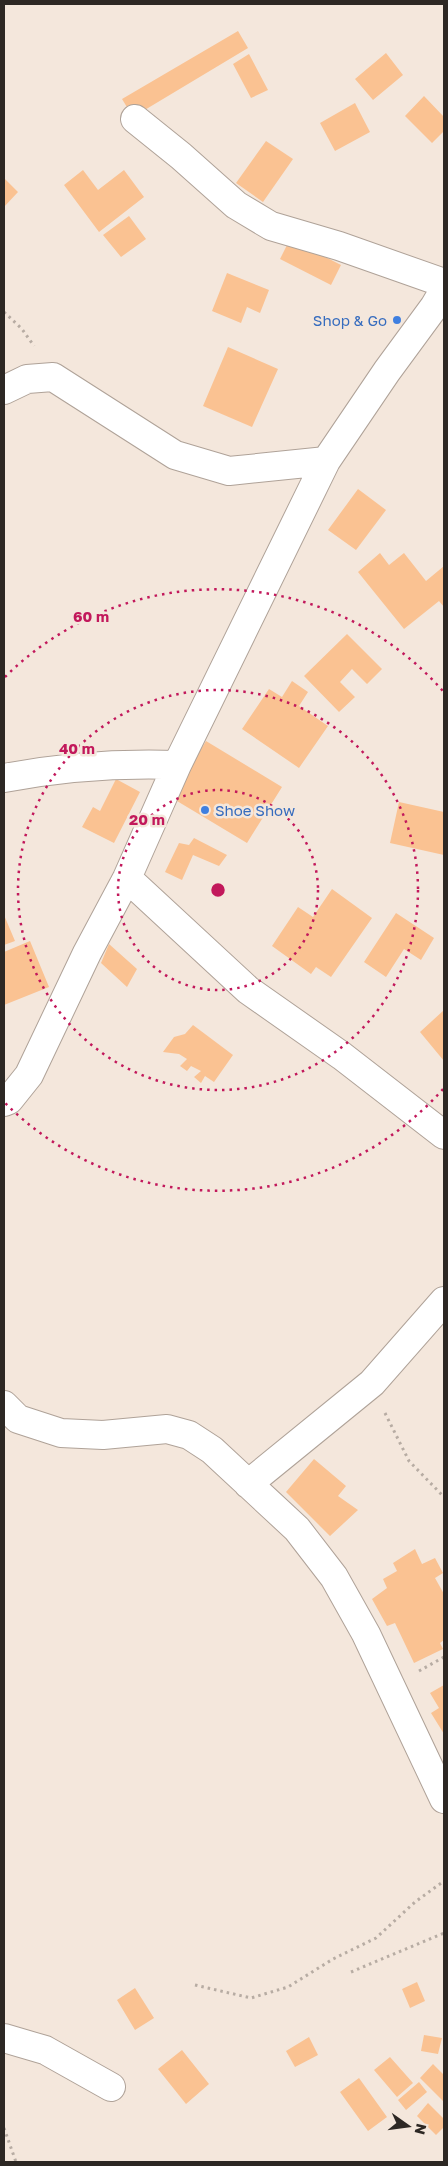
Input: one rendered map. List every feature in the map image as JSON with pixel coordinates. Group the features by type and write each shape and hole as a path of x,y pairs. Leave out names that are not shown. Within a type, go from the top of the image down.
{"street":[{"path":"4,1102 9,1100 29,1075 87,954 127,878 177,765 326,461 387,371 442,301 339,246 271,226 236,205 181,156 134,119"},
{"path":"4,390 27,379 53,376 175,455 230,471 326,461"},
{"path":"4,778 42,771 122,764 177,765"},
{"path":"127,878 248,990 342,1056 444,1135"},
{"path":"248,1484 372,1383 444,1300"},
{"path":"4,1405 18,1419 61,1433 103,1435 167,1429 189,1435 212,1450 297,1529 334,1577 366,1634 444,1799"},
{"path":"4,2038 45,2050 111,2087"}],"path":[{"path":"4,312 22,329 53,376"},
{"path":"372,1383 395,1436 409,1461 444,1498"},
{"path":"195,1985 251,1998 288,1987 333,1960 376,1938 415,1902 444,1881"},
{"path":"351,1972 444,1933"},
{"path":"4,2128 16,2162"}],"building":[{"path":"238,31 248,48 133,117 122,99"},
{"path":"386,53 403,75 373,100 355,79"},
{"path":"249,54 268,90 251,98 233,64"},
{"path":"424,96 444,117 444,131 432,143 405,116"},
{"path":"355,103 370,132 335,151 320,123"},
{"path":"266,141 293,159 263,202 236,183"},
{"path":"83,170 98,190 124,170 144,197 99,232 64,185"},
{"path":"4,178 18,192 4,207"},
{"path":"129,216 146,239 121,257 103,235"},
{"path":"290,239 341,265 331,285 280,259"},
{"path":"227,273 269,290 260,313 247,307 241,323 212,311"},
{"path":"228,347 278,369 252,427 203,406"},
{"path":"358,489 386,510 356,550 328,530"},
{"path":"380,553 389,565 404,553 426,581 444,566 444,607 439,601 404,629 358,572"},
{"path":"347,634 382,669 367,684 352,669 340,682 355,697 339,712 304,676"},
{"path":"292,681 308,692 299,706 328,726 299,768 242,729 269,689 282,697"},
{"path":"206,741 282,787 247,843 172,798"},
{"path":"116,779 140,792 114,843 82,827 93,807 100,811"},
{"path":"399,802 444,812 444,855 390,843"},
{"path":"194,838 227,855 219,866 193,855 182,880 165,872 179,843 189,845"},
{"path":"332,889 372,918 331,977 316,967 311,974 272,946 298,907 313,917"},
{"path":"396,913 434,938 421,960 404,949 386,977 364,962"},
{"path":"4,915 15,941 4,945"},
{"path":"30,941 49,987 4,1005 4,952"},
{"path":"109,944 137,969 127,987 101,963"},
{"path":"444,1010 444,1061 420,1032"},
{"path":"193,1025 233,1055 214,1082 205,1076 201,1083 194,1077 201,1071 191,1066 187,1071 180,1066 187,1059 179,1054 163,1052 174,1037 185,1034"},
{"path":"314,1459 346,1486 338,1496 358,1510 330,1536 286,1492"},
{"path":"415,1549 422,1564 435,1558 443,1573 435,1578 444,1594 444,1640 440,1643 443,1649 414,1663 395,1623 387,1626 372,1599 387,1588 383,1579 397,1571 393,1563"},
{"path":"444,1685 444,1734 431,1713 439,1708 430,1693"},
{"path":"417,1982 425,2001 410,2008 402,1989"},
{"path":"135,1988 154,2018 135,2030 117,2000"},
{"path":"424,2035 442,2038 438,2054 421,2051"},
{"path":"309,2037 318,2055 295,2067 286,2051"},
{"path":"182,2050 209,2084 186,2104 158,2069"},
{"path":"390,2057 413,2083 397,2097 374,2070"},
{"path":"433,2064 444,2075 444,2102 420,2078"},
{"path":"359,2078 387,2117 368,2131 340,2092"},
{"path":"419,2082 427,2092 406,2110 398,2100"},
{"path":"428,2103 444,2119 444,2127 436,2135 417,2116"}],"place":[{"name":"Shop & Go","path":"397,320"},
{"name":"Shoe Show","path":"205,810"}]}
